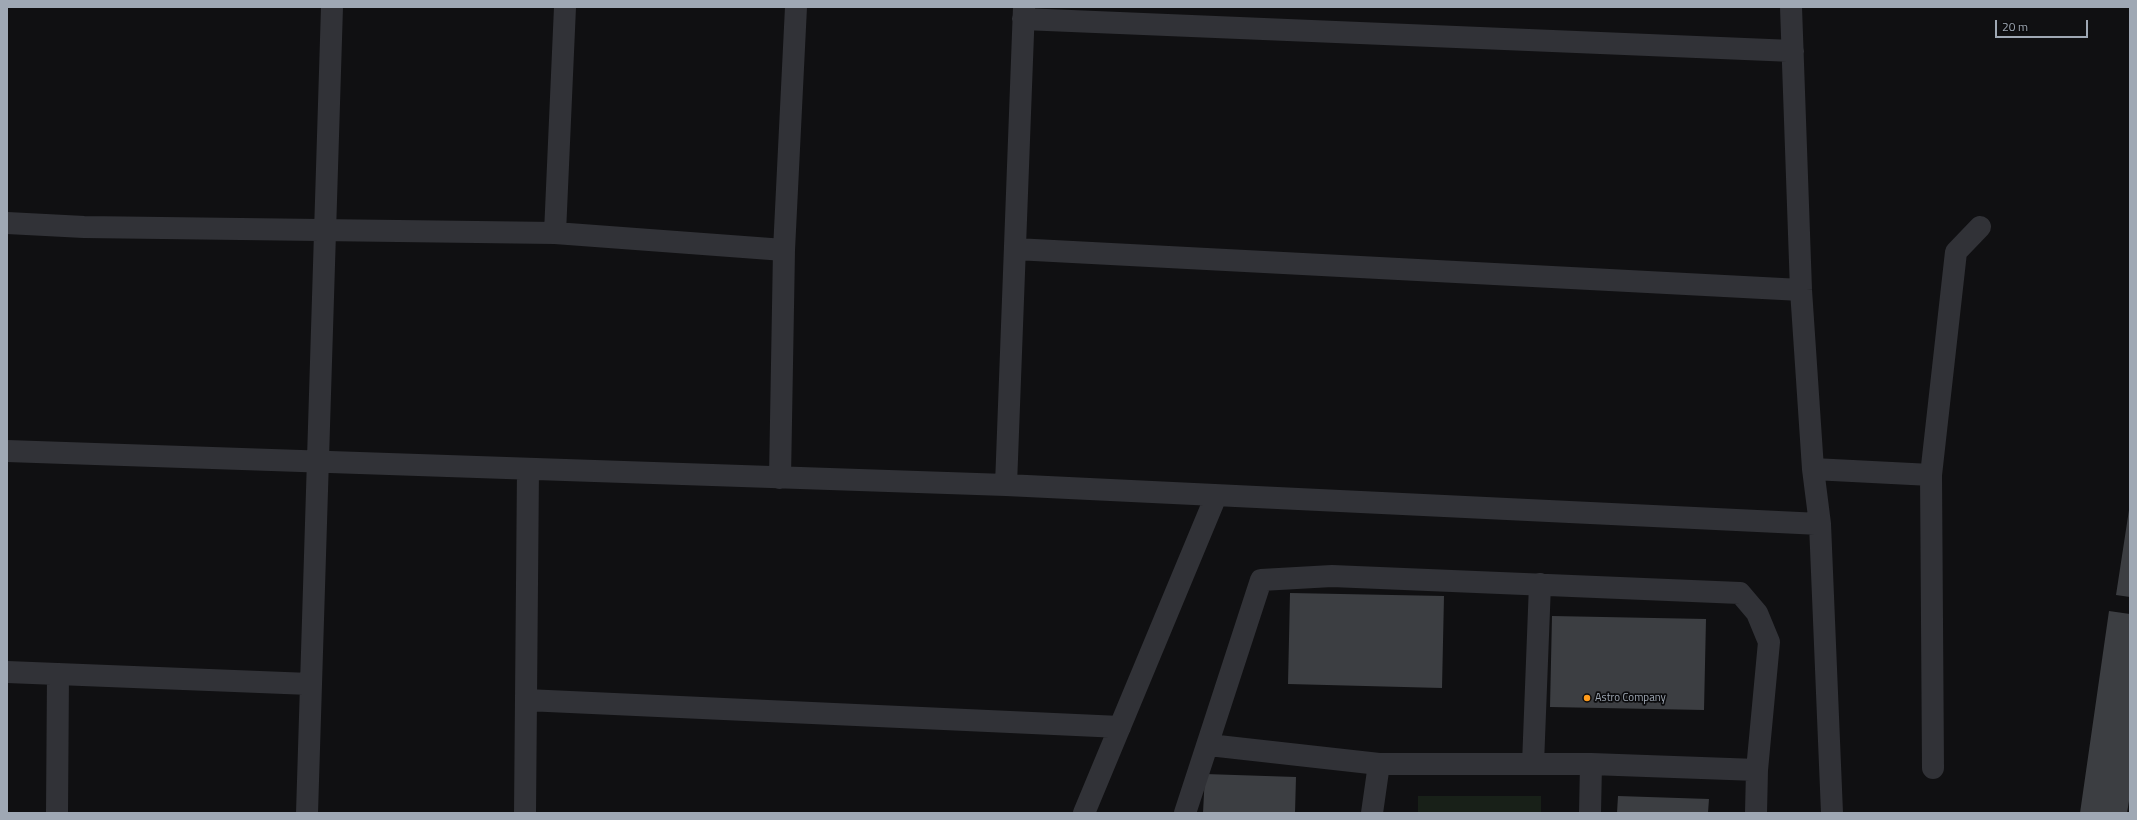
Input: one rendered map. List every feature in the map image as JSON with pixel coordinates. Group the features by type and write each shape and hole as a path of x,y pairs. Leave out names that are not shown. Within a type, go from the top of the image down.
{"street":[{"path":"307,813 332,7"},
{"path":"555,233 565,7"},
{"path":"780,478 784,250 796,7"},
{"path":"1791,7 1802,290 1813,469 1820,524 1832,813"},
{"path":"1006,485 1024,13 1793,51"},
{"path":"7,223 84,227 555,233 784,250"},
{"path":"1933,768 1931,476 1956,252 1980,227"},
{"path":"1015,249 1802,290"},
{"path":"7,451 1006,485 1820,524"},
{"path":"525,813 528,469"},
{"path":"1813,469 1931,476"},
{"path":"1084,813 1216,496"},
{"path":"1185,813 1209,744 1261,580 1332,576 1740,593 1758,613 1769,642 1757,770 1756,813"},
{"path":"1533,764 1540,584"},
{"path":"7,672 310,684"},
{"path":"57,813 58,674"},
{"path":"526,700 1120,727"},
{"path":"1209,744 1379,764 1591,764 1757,770"},
{"path":"1372,813 1379,764"},
{"path":"1590,813 1591,764"}],"shaded area":[{"path":"1418,796 1541,796 1541,813 1418,813"}],"building":[{"path":"2130,510 2130,597 2116,595"},
{"path":"1290,593 1444,596 1442,688 1288,684"},
{"path":"2109,611 2130,614 2130,795 2127,813 2080,813"},
{"path":"1552,616 1706,619 1704,710 1550,707"},
{"path":"1205,774 1296,777 1295,813 1203,813"},
{"path":"1618,796 1709,799 1708,813 1617,813"}],"place":[{"name":"Astro Company","path":"1587,698"}]}
